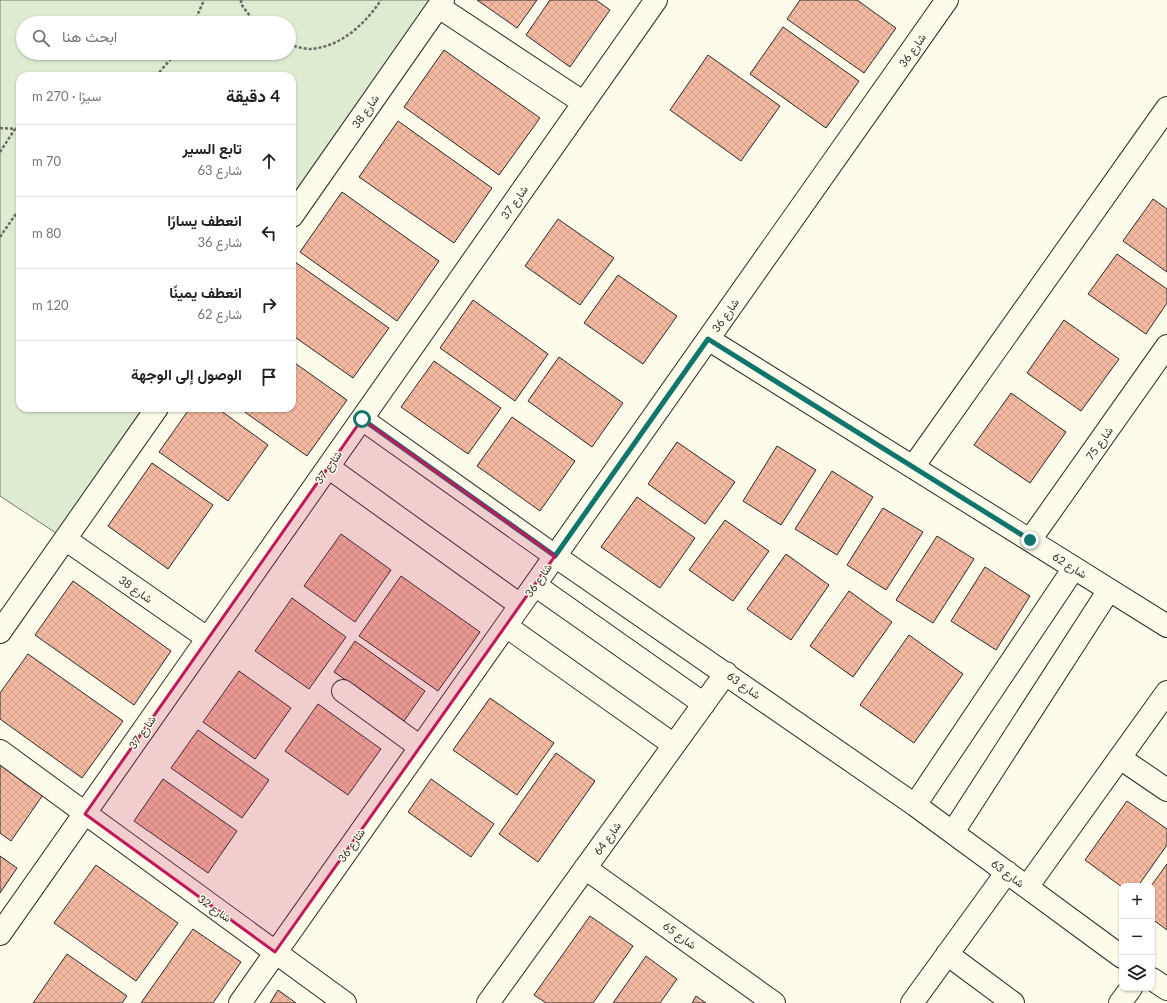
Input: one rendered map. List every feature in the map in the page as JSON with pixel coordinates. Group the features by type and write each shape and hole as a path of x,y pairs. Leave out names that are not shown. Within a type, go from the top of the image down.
{"street":[{"name":"شارع 37","path":"0,934 656,0"},
{"name":"شارع 36","path":"240,1003 947,0"},
{"name":"شارع 38","path":"296,210 441,3 584,103"},
{"path":"913,467 1167,108"},
{"name":"شارع 62","path":"708,339 1167,626"},
{"name":"شارع 75","path":"1030,540 1167,346"},
{"path":"0,632 154,412"},
{"name":"شارع 63","path":"362,419 555,556 916,804 1119,955"},
{"path":"328,467 520,605"},
{"name":"شارع 38","path":"65,540 207,638"},
{"path":"916,804 1074,568"},
{"path":"535,584 704,704"},
{"path":"953,832 1109,590"},
{"path":"506,626 674,745"},
{"name":"شارع 64","path":"488,1003 726,673"},
{"path":"343,691 420,747"},
{"path":"1027,886 1167,692"},
{"name":"شارع 32","path":"0,751 345,1003"},
{"path":"1120,758 1167,790"},
{"name":"شارع 65","path":"585,868 774,1003"},
{"path":"912,1003 946,954 1007,872"},
{"path":"946,954 1013,1003"},
{"path":"1155,981 1167,989"},
{"path":"1120,1003 1129,991"}],"path":[{"path":"197,16 204,0"},
{"path":"241,0 241,4 250,16"},
{"path":"296,46 309,49 333,44 357,29 381,0"},
{"path":"159,72 170,60"},
{"path":"0,128 15,129 0,152"},
{"path":"0,236 16,214"}],"highlighted area":[{"path":"362,419 555,556 275,952 85,814"}],"green space":[{"path":"0,0 443,0 296,210 296,72 16,72 16,412 154,412 65,539 0,496"}],"building":[{"path":"477,0 537,0 517,28"},
{"path":"550,0 596,0 610,10 570,67 526,35"},
{"path":"800,0 857,0 896,28 864,73 787,19"},
{"path":"783,27 859,81 826,128 750,74"},
{"path":"444,50 540,118 499,175 404,107"},
{"path":"708,55 780,106 741,161 670,110"},
{"path":"398,121 492,188 454,243 359,177"},
{"path":"342,192 439,261 397,321 300,252"},
{"path":"1153,199 1167,209 1167,272 1123,241"},
{"path":"558,219 614,258 580,305 525,266"},
{"path":"1117,254 1167,289 1167,303 1146,334 1088,294"},
{"path":"296,263 389,328 353,378 296,338"},
{"path":"618,275 677,316 643,364 584,323"},
{"path":"473,300 548,354 515,401 440,348"},
{"path":"1064,320 1119,359 1081,411 1027,373"},
{"path":"559,357 623,403 592,447 528,401"},
{"path":"434,361 501,408 468,454 401,407"},
{"path":"296,364 347,400 307,456 245,412 296,412"},
{"path":"1011,393 1066,432 1030,483 974,445"},
{"path":"187,412 223,412 268,445 228,501 159,452"},
{"path":"512,417 575,461 540,511 477,466"},
{"path":"677,442 735,482 705,524 648,484"},
{"path":"777,446 816,470 781,525 743,501"},
{"path":"152,463 213,505 168,569 108,526"},
{"path":"832,471 873,497 837,555 795,529"},
{"path":"637,497 695,538 660,588 601,547"},
{"path":"883,508 923,532 886,590 847,565"},
{"path":"725,520 769,551 733,601 689,570"},
{"path":"341,534 391,570 355,622 304,586"},
{"path":"937,536 974,559 933,623 896,600"},
{"path":"786,554 829,585 791,640 747,609"},
{"path":"985,567 1030,596 996,650 951,621"},
{"path":"401,576 480,632 438,691 359,636"},
{"path":"73,581 171,651 134,705 35,635"},
{"path":"849,591 892,622 853,677 810,646"},
{"path":"292,598 346,637 309,689 255,651"},
{"path":"909,635 963,674 914,743 860,705"},
{"path":"355,641 425,691 404,721 334,672"},
{"path":"28,654 123,721 82,778 0,719 0,693"},
{"path":"239,671 291,708 255,759 203,722"},
{"path":"490,698 554,743 517,795 453,750"},
{"path":"318,704 381,749 348,795 285,751"},
{"path":"198,730 269,780 242,818 171,768"},
{"path":"556,753 595,781 538,862 499,834"},
{"path":"0,756 47,789 11,841 0,833"},
{"path":"163,779 237,831 208,873 134,821"},
{"path":"431,779 494,824 471,857 408,812"},
{"path":"1127,801 1167,829 1167,845 1140,883 1119,883 1119,885 1085,860"},
{"path":"0,856 17,868 0,893"},
{"path":"1167,864 1167,930 1155,921 1155,883 1153,883"},
{"path":"96,865 178,923 136,981 54,923"},
{"path":"590,916 633,946 593,1003 546,1003 534,995"},
{"path":"193,929 241,962 213,1003 141,1003"},
{"path":"67,954 127,996 122,1003 33,1003"},
{"path":"646,956 677,979 660,1003 613,1003"},
{"path":"278,990 296,1003 270,1003"},
{"path":"696,996 706,1003 692,1003"}],"route":[{"path":"362,419 555,556 708,339 1030,540"}]}
